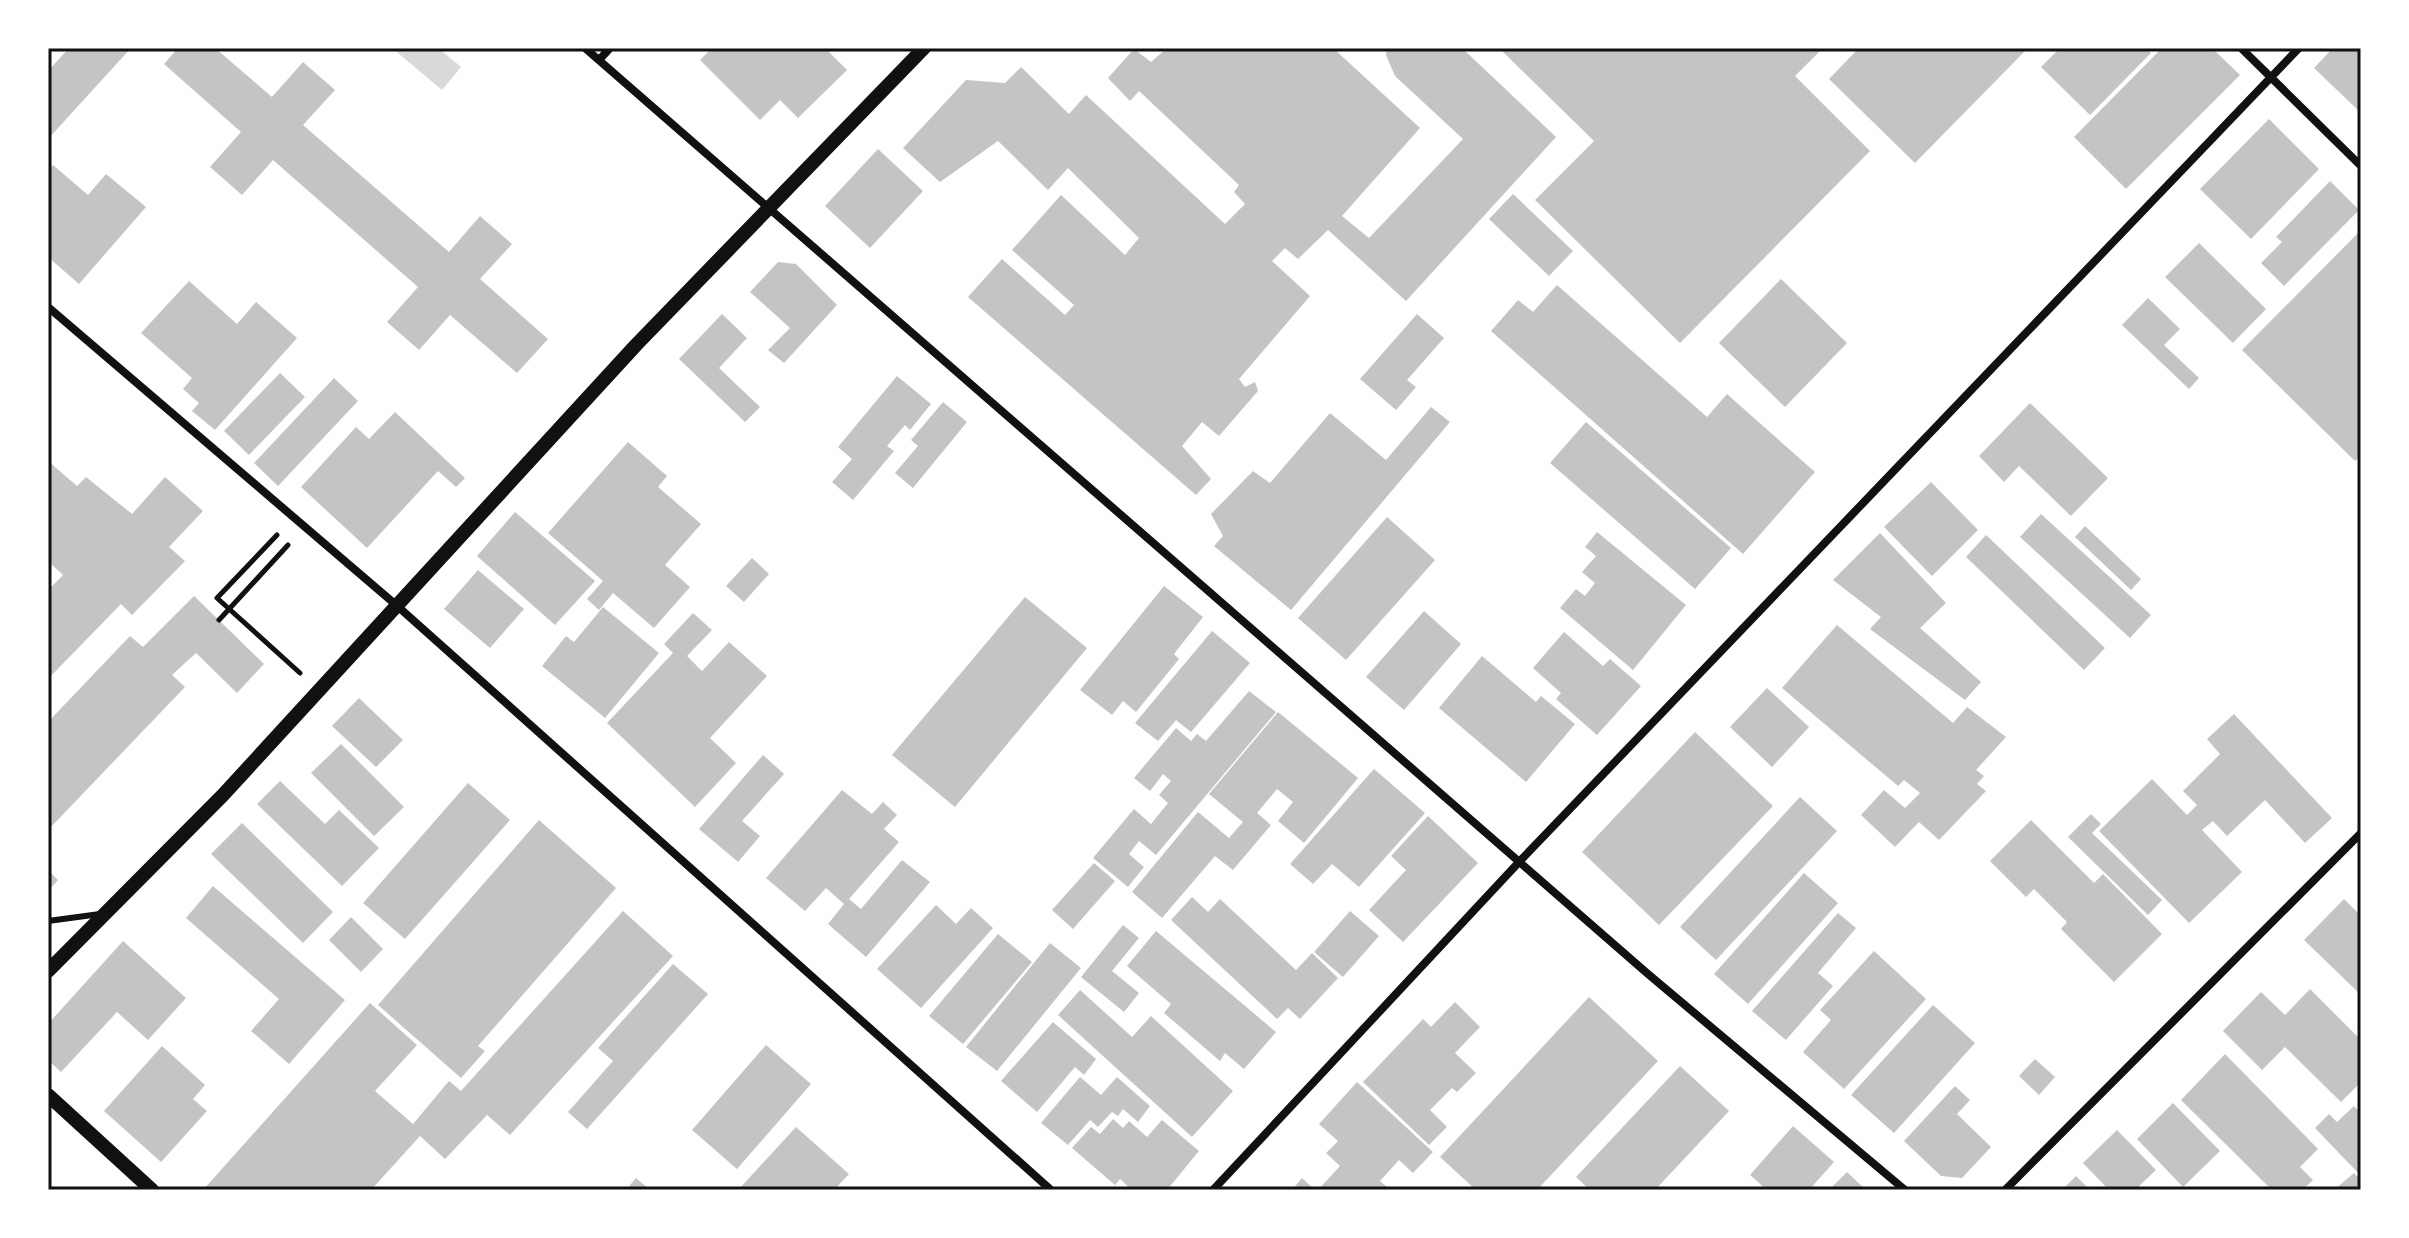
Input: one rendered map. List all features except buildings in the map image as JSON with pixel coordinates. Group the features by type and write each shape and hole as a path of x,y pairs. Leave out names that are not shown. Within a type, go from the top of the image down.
{"street":[{"path":"585,48 1520,861 1905,1190"},
{"path":"599,60 610,48"},
{"path":"48,971 223,795 395,604 924,48"},
{"path":"2241,48 2361,166"},
{"path":"1213,1190 1520,861 2299,48"},
{"path":"48,307 395,604 1051,1190"},
{"path":"2005,1190 2361,833"},
{"path":"48,1095 152,1190"}],"lane":[{"path":"48,921 106,913"}],"path":[{"path":"277,535 217,598 300,673"},
{"path":"219,620 288,545"}],"shaded area":[{"path":"392,48 438,48 461,67 442,90"}]}
